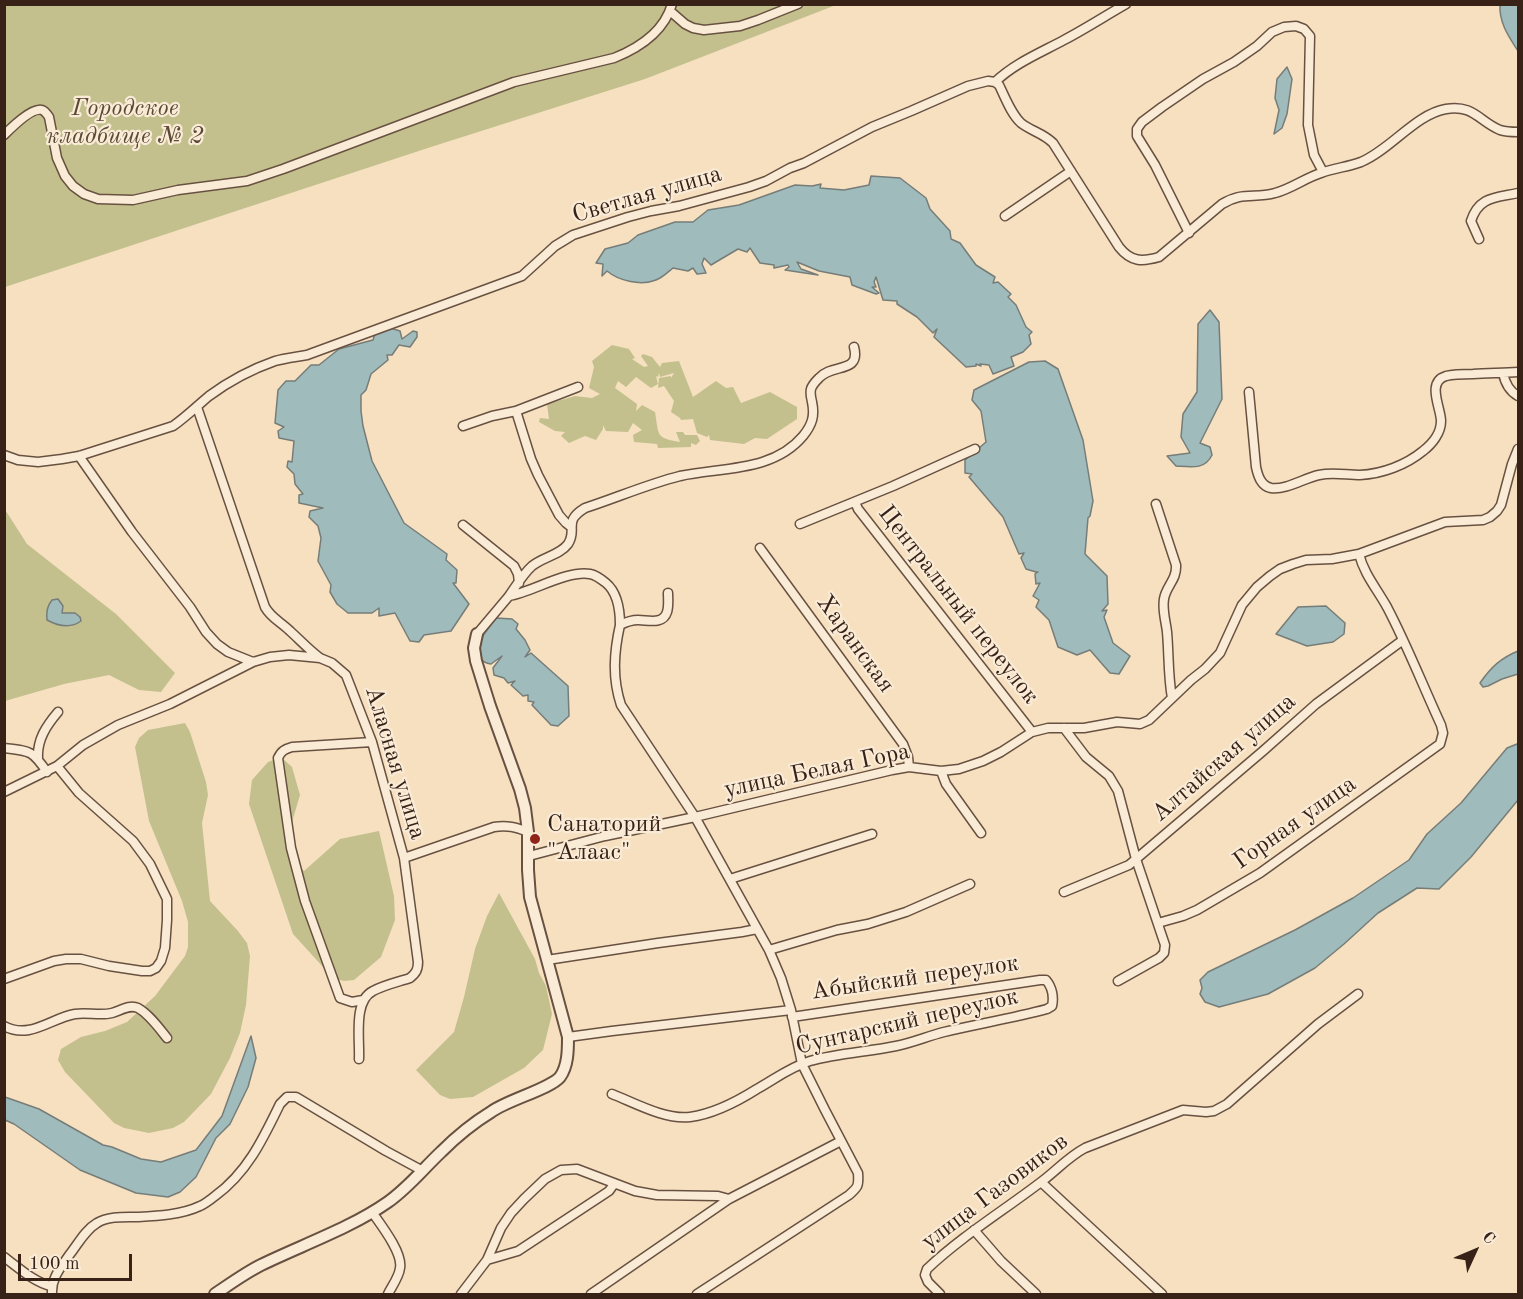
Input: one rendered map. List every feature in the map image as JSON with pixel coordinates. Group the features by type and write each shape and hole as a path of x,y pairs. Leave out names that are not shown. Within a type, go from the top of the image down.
{"street":[{"path":"4,135 30,112 42,110 49,117 57,158 65,176 73,186 98,199 133,200 178,190 247,181 506,84 614,58 630,52 647,41 662,26 671,8 684,24 704,30 740,26 798,4"},
{"path":"1126,4 1064,40 1025,59 995,82 1021,123 1046,136 1053,143 1119,247 1131,258 1149,260 1159,257 1231,198 1272,194 1289,189 1312,176 1366,159 1435,112 1448,109 1467,110 1502,131 1518,132"},
{"path":"1189,233 1155,165 1137,136 1137,129 1142,122 1162,107 1203,79 1234,62 1272,32 1284,27 1296,26 1304,29 1310,36 1308,125 1314,155 1323,172"},
{"name":"Светлая улица","path":"4,454 18,460 38,462 79,456 173,426 210,396 255,369 276,361 307,355 522,276 555,246 573,235 628,217 679,206 766,181 790,168 812,160 872,127 954,91 988,81 995,82"},
{"path":"1005,216 1071,171"},
{"path":"1479,239 1471,222 1474,210 1489,199 1518,193"},
{"path":"215,1294 260,1266 372,1212 402,1191 441,1152 492,1111 553,1083 560,1076 565,1066 568,1037 530,897 525,808 476,661 474,648 477,634 532,566 564,549 570,542 573,519 585,508 681,476 747,467 772,459 790,448 811,424 814,412 811,389 822,374 854,362 856,355 854,347"},
{"path":"1249,392 1256,467 1263,484 1268,488 1275,488 1323,474 1361,475 1381,472 1405,463 1422,453 1439,431 1440,412 1435,393 1440,379 1460,374 1518,372"},
{"path":"1503,373 1510,390 1518,396"},
{"path":"464,426 492,416 516,411 578,387"},
{"name":"Аласная улица","path":"197,407 265,607 269,614 302,644 346,675 372,742 404,858 417,969 410,978 374,990 363,1000"},
{"path":"516,411 538,475 560,515 571,527"},
{"path":"800,524 975,449"},
{"name":"улица Белая Гора","path":"529,856 605,836 909,767 941,771 959,770 1001,752 1032,732 1048,728 1084,728 1117,722 1140,724 1149,720 1220,653 1242,605 1270,576 1280,569 1306,560 1332,559 1359,554 1445,522 1483,520 1490,517 1501,505 1518,449"},
{"path":"79,456 206,632 228,652 253,662"},
{"name":"Центральный переулок","path":"855,502 858,509 1032,732"},
{"path":"1156,504 1177,572 1164,597 1169,684 1172,698"},
{"path":"463,525 514,566 519,583"},
{"name":"Харанская","path":"760,548 903,744 909,767"},
{"path":"1359,554 1362,565 1403,640"},
{"path":"509,596 576,575 588,574 599,577 610,586 620,610 614,668 621,705 695,817 769,950 781,978 802,1064 858,1173 857,1188 849,1196 697,1294"},
{"path":"620,625 628,621 663,619 667,612 668,593"},
{"name":"Горная улица","path":"1158,923 1197,910 1260,873 1440,744 1443,738 1441,725 1403,640"},
{"name":"Алтайская улица","path":"1064,892 1129,865 1316,704 1403,640"},
{"path":"4,792 47,772 83,745 111,729 170,704 253,662 270,657 320,658"},
{"path":"38,759 42,735 58,712"},
{"path":"1064,728 1086,757 1109,776 1118,791 1136,859 1165,945 1164,953 1159,958 1118,981"},
{"path":"363,1000 352,1002 340,998 315,932 291,849 279,758 281,752 292,747 372,742"},
{"path":"4,748 27,751 38,759 47,772"},
{"path":"4,979 66,959 81,959 150,971 156,968 161,961 165,948 167,899 150,864 133,841 79,793 57,766"},
{"path":"941,771 946,784 981,833"},
{"name":"Аласная улица","path":"404,858 494,827 514,826 528,832"},
{"path":"730,879 872,834"},
{"path":"769,950 906,912 970,884"},
{"path":"547,960 757,928"},
{"name":"Абыйский переулок","path":"568,1037 791,1013 802,1014 1040,980 1046,980 1052,992 1052,1006 1047,1009"},
{"name":"улица Газовиков","path":"940,1294 928,1282 925,1275 927,1269 974,1230 1041,1182 1072,1155 1183,1110 1214,1111 1227,1104 1313,1029 1358,994"},
{"path":"360,1059 360,1008 363,1000"},
{"path":"4,1026 13,1030 35,1029 71,1015 111,1013 136,1006 167,1038"},
{"name":"Сунтарский переулок","path":"612,1094 664,1115 689,1117 735,1101 791,1068 802,1064 845,1053 896,1046 940,1033 1047,1009"},
{"path":"4,1257 52,1290 55,1275 87,1230 98,1222 111,1218 154,1216 201,1206 222,1191 248,1164 280,1104 287,1097 296,1097 423,1171"},
{"path":"591,1294 729,1199 841,1142"},
{"path":"461,1294 487,1260 501,1228 511,1213 545,1179 561,1170 577,1169 614,1184 657,1196 710,1196 729,1199"},
{"path":"1041,1182 1162,1294"},
{"path":"487,1260 518,1251 609,1191 614,1184"},
{"path":"372,1212 398,1253 401,1262 400,1270 388,1294"},
{"path":"974,1230 1001,1261 1036,1294"}],"green space":[{"name":"Городское кладбище № 2","path":"4,5 836,5 645,79 5,287"},
{"path":"612,345 629,349 635,358 632,359 644,367 648,366 641,356 643,354 652,357 660,367 662,363 679,361 693,397 716,381 726,388 733,387 741,403 770,392 797,407 797,419 767,439 755,438 744,444 710,440 709,435 707,437 697,433 693,419 681,420 671,412 674,401 664,386 658,388 659,378 671,376 671,378 674,373 660,377 659,373 658,377 656,376 658,384 651,388 636,377 626,387 618,381 615,388 637,404 636,411 642,405 655,412 658,431 662,437 680,442 676,432 697,435 700,441 696,445 691,443 691,447 658,448 657,444 634,442 633,435 642,430 633,423 628,432 606,431 603,425 596,440 585,436 569,443 561,436 565,432 555,431 539,422 540,418 549,419 547,404 575,396 592,398 600,394 589,388 594,367 592,361"},
{"path":"4,508 27,544 116,614 175,673 161,692 139,690 109,675 64,684 5,701"},
{"path":"185,723 206,782 208,795 202,823 210,901 247,943 250,956 246,1005 240,1033 211,1094 184,1122 173,1128 149,1133 124,1128 114,1123 65,1072 58,1060 61,1049 81,1037 127,1022 155,996 185,956 188,947 188,922 182,901 149,821 135,747 139,738 148,730"},
{"path":"281,757 292,767 300,795 292,822 289,846 294,861 304,871 340,839 379,831 394,896 395,920 381,957 354,980 344,981 333,978 293,934 249,804 252,780 268,762"},
{"path":"499,893 535,959 546,986 552,1014 543,1050 524,1068 473,1097 450,1099 440,1095 416,1070 454,1032 475,949 487,916"}],"water":[{"path":"1500,5 1518,5 1518,51 1503,24"},
{"path":"1287,67 1292,79 1287,114 1282,128 1274,134 1279,110 1275,98 1277,79"},
{"path":"871,176 900,178 926,198 930,209 950,231 951,239 960,243 976,265 995,277 993,283 998,282 1011,294 1008,297 1016,305 1026,327 1032,332 1029,335 1031,344 1023,352 1011,357 1014,366 993,374 989,365 976,364 976,366 966,367 934,337 937,329 933,333 917,317 897,304 897,301 883,300 876,277 874,282 876,287 872,287 879,293 876,294 852,285 850,277 819,271 797,262 801,269 818,275 785,270 789,267 788,265 774,268 774,265 760,263 750,248 747,252 738,249 711,265 704,258 702,264 706,273 697,274 693,268 688,271 673,268 658,279 644,283 624,280 607,271 602,276 603,264 596,263 605,249 628,243 638,235 675,222 693,222 708,210 739,205 795,185 821,184 820,188 844,190 869,185"},
{"path":"1210,310 1219,322 1222,399 1200,443 1210,447 1212,455 1206,463 1201,465 1176,466 1167,456 1190,453 1181,437 1183,414 1197,392 1198,324"},
{"path":"387,327 400,331 402,339 413,331 417,332 417,337 410,347 399,345 392,355 387,355 388,360 371,374 366,390 361,395 363,426 372,461 404,523 447,554 446,560 457,570 456,583 453,583 469,604 451,631 424,635 419,642 410,641 395,613 379,616 379,608 372,613 348,613 337,604 330,592 331,585 318,561 321,538 318,526 309,517 310,511 323,508 299,503 299,495 303,494 295,484 294,474 287,467 288,461 292,462 294,441 279,438 278,431 284,427 275,423 278,390 286,381 295,381 311,365 319,365 339,349 373,340 376,330"},
{"path":"1045,361 1058,369 1083,440 1093,501 1088,518 1085,554 1107,576 1108,604 1102,611 1107,610 1104,617 1113,643 1130,656 1119,674 1110,673 1090,650 1077,655 1058,647 1049,620 1036,607 1039,600 1033,596 1040,583 1036,584 1035,574 1038,572 1026,569 1021,558 1024,553 1019,554 1003,517 969,477 972,474 965,473 965,460 986,442 981,411 972,400 974,390 1029,362"},
{"path":"58,599 63,606 62,613 75,613 81,621 64,626 47,620 49,605 52,600"},
{"path":"1326,606 1345,623 1344,634 1333,642 1307,646 1276,634 1298,607"},
{"path":"496,618 512,619 518,624 516,629 530,650 525,657 531,653 568,686 569,716 558,726 551,725 532,705 534,702 528,701 528,695 523,696 511,685 515,681 508,683 504,678 494,675 493,668 502,656 491,664 481,659 479,641"},
{"path":"1518,651 1518,674 1483,687 1480,683 1492,668"},
{"path":"1518,744 1518,800 1471,857 1439,889 1417,888 1378,913 1315,968 1268,994 1219,1007 1205,1002 1200,994 1202,988 1200,980 1208,972 1295,930 1353,898 1409,860 1427,834 1461,803 1507,748"},
{"path":"251,1036 256,1058 248,1087 230,1124 216,1138 196,1177 180,1192 168,1197 136,1193 80,1170 5,1120 5,1097 39,1109 103,1145 141,1159 161,1162 196,1150 222,1116"}],"place":[{"name":"Санаторий \"Алаас\"","path":"535,839"}]}
